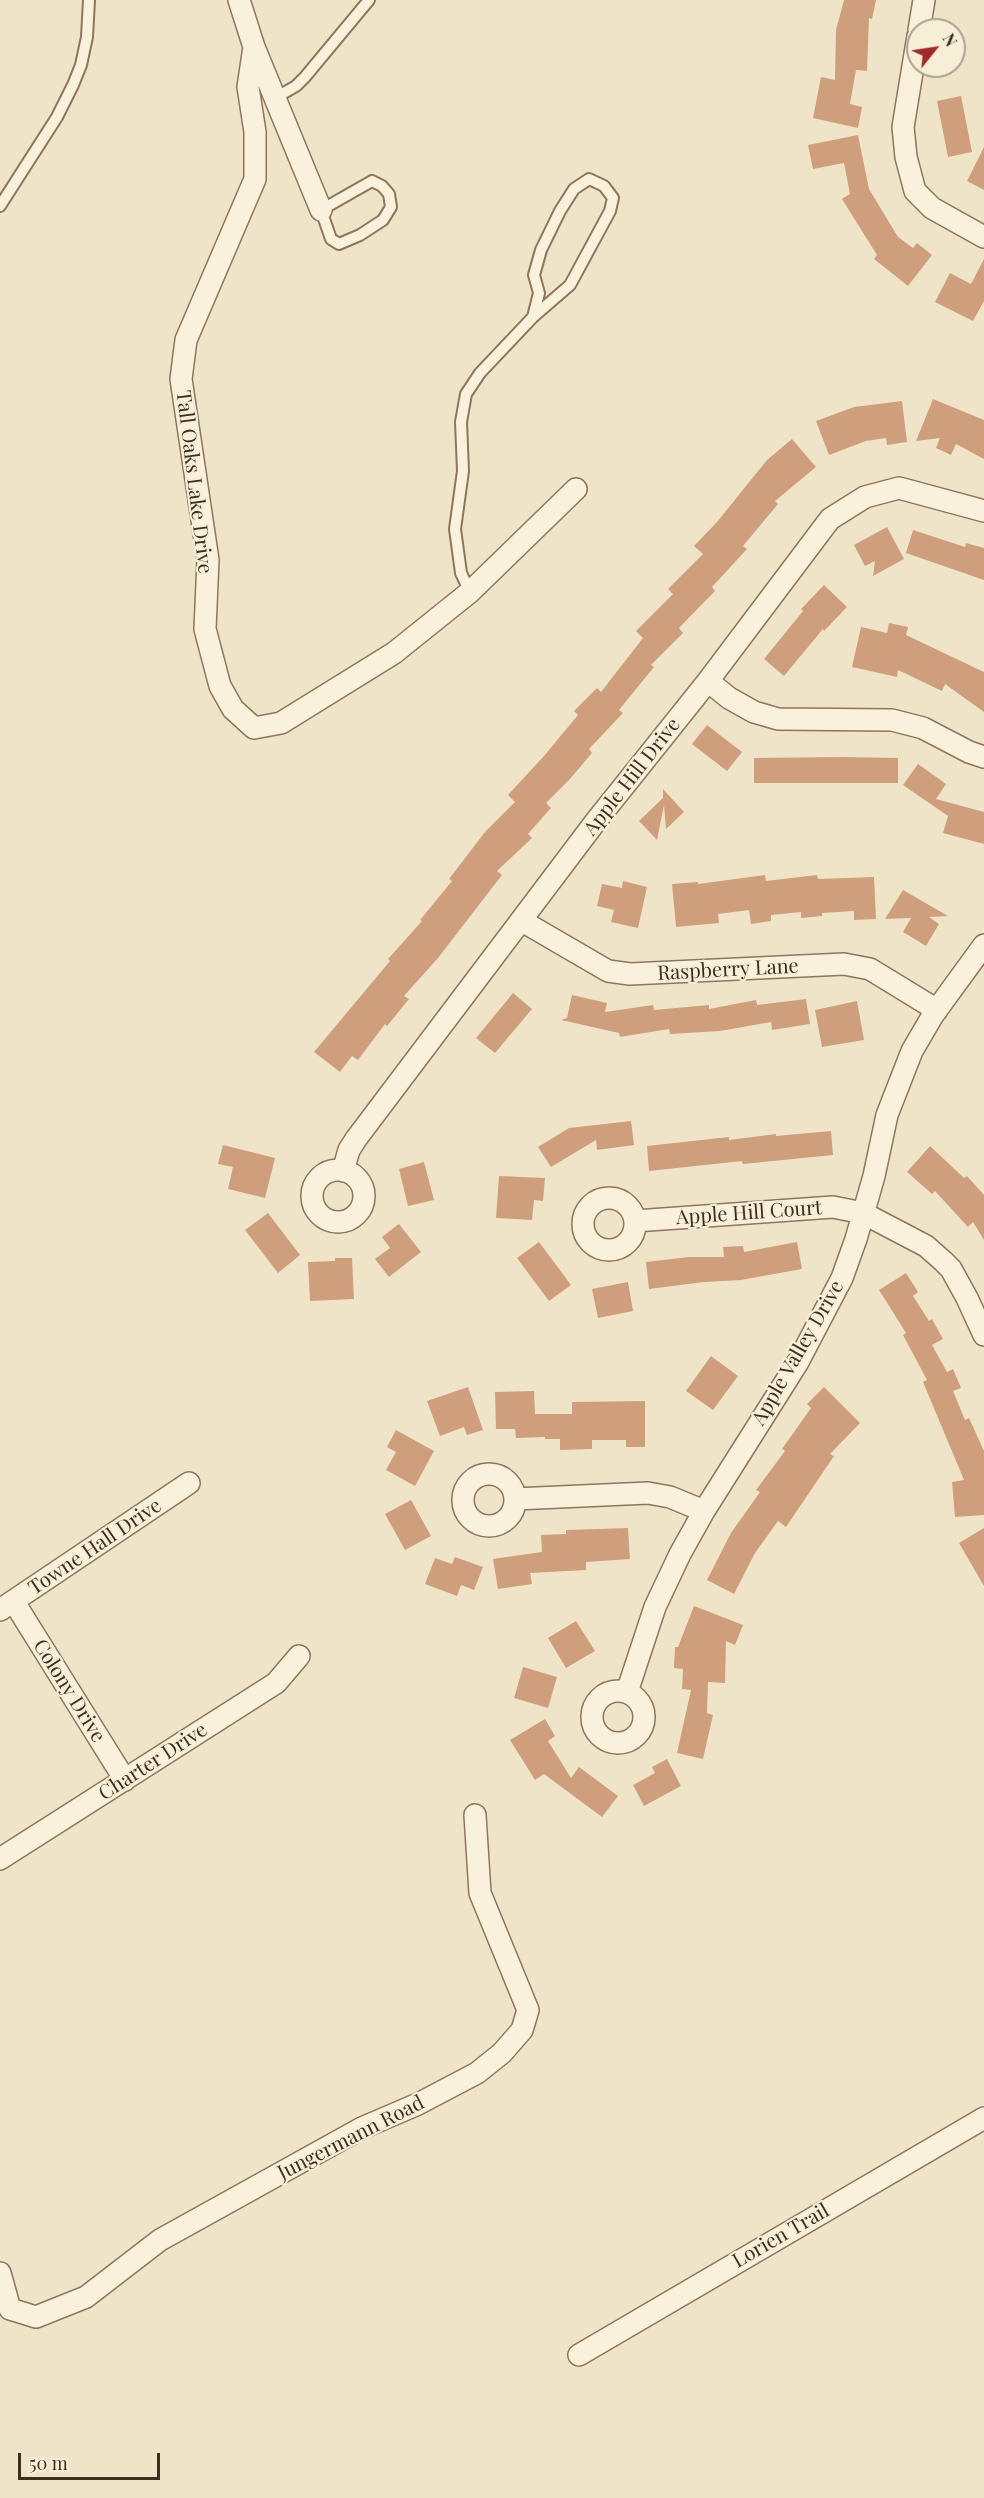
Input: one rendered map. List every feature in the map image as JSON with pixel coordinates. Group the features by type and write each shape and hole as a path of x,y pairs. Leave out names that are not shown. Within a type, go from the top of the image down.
{"street":[{"name":"Tall Oaks Lake Drive","path":"239,0 254,47 321,210"},
{"path":"921,18 924,0"},
{"name":"Tall Oaks Lake Drive","path":"254,47 248,87 255,132 255,179 186,340 181,379 208,560 205,629 220,686 233,709 254,728 281,723 394,653 471,592 576,489"},
{"path":"911,78 903,127 906,157 915,191 932,208 984,237"},
{"name":"Apple Hill Drive","path":"343,1171 349,1150 356,1139 596,821 708,681 830,519 865,497 899,488 984,511"},
{"path":"708,681 729,698 754,712 778,719 892,720 923,728 969,752 984,757"},
{"name":"Raspberry Lane","path":"522,921 608,971 630,974 844,964 870,969 937,1010"},
{"name":"Apple Valley Drive","path":"627,1692 656,1607 704,1510 817,1328 847,1265 894,1093 912,1051 937,1010 984,945"},
{"name":"Apple Hill Court","path":"635,1221 833,1207 863,1213 926,1246 951,1269 984,1335"},
{"name":"Towne Hall Drive","path":"7,1606 189,1483"},
{"path":"515,1499 648,1493 670,1497 704,1510"},
{"name":"Colony Drive","path":"7,1606 125,1780"},
{"name":"Charter Drive","path":"0,1859 276,1683 299,1656"},
{"name":"Jungermann Road","path":"0,2272 10,2309 36,2317 87,2296 160,2240 362,2128 418,2104 477,2073 502,2053 522,2030 528,2010 480,1893 475,1815"},
{"name":"Lorien Trail","path":"579,2355 984,2118"}],"lane":[{"path":"0,206 57,117 73,85 81,65 87,36 89,0"},
{"path":"275,98 296,86 305,77 369,0"},
{"path":"471,592 460,573 455,529 463,471 461,422 466,394 480,373 533,317 570,285 610,211 613,198 604,186 589,178 573,189 541,250 534,275 539,293 533,317"},
{"path":"372,181 382,186 388,194 392,207 382,220 360,235 339,244 331,239 321,210 372,181"}],"building":[{"path":"844,0 876,0 872,19 869,18 867,71 856,70 850,104 862,107 858,128 813,118 821,77 835,80 836,30"},
{"path":"961,96 972,152 948,157 937,101"},
{"path":"858,135 869,189 898,237 913,248 917,243 932,255 908,286 874,259 877,255 842,199 850,194 844,163 813,169 808,145"},
{"path":"984,147 984,190 967,181"},
{"path":"984,259 984,301 973,321 935,302 950,273 971,284"},
{"path":"933,399 984,420 984,459 956,444 951,455 936,448 940,438 916,441"},
{"path":"902,401 907,442 887,445 886,438 866,441 829,455 816,421 854,407"},
{"path":"792,439 816,467 775,501 778,504 743,546 747,549 712,587 715,591 679,628 683,633 651,665 654,667 619,710 623,713 589,749 592,753 570,779 546,803 551,808 528,834 532,838 497,871 502,875 438,958 404,996 409,999 387,1026 385,1024 358,1060 352,1056 340,1072 314,1052 390,961 388,959 422,921 420,920 452,881 449,879 485,832 515,802 508,795 578,715 574,711 597,688 601,692 643,638 636,631 673,594 668,589 703,554 694,546 717,522 767,460"},
{"path":"887,527 904,559 873,576 875,561 865,566 854,545"},
{"path":"913,530 965,547 966,543 984,548 984,580 906,553"},
{"path":"824,585 847,607 824,631 823,629 784,676 764,659 803,611 801,609"},
{"path":"889,623 908,627 906,635 984,672 984,712 945,684 942,691 898,670 897,677 852,667 861,627 887,633"},
{"path":"707,725 742,752 727,771 692,744"},
{"path":"754,758 898,758 898,783 754,783"},
{"path":"918,764 946,784 936,799 984,812 984,844 943,833 948,816 903,785"},
{"path":"663,789 684,812 666,829 664,805 657,840 639,821 663,798"},
{"path":"765,875 766,881 817,875 818,879 874,877 876,919 854,920 854,911 822,913 822,916 801,918 801,912 771,915 771,921 751,924 749,910 718,914 719,923 676,927 672,884 698,882 698,884"},
{"path":"623,881 647,887 638,928 611,922 614,910 597,906 602,884 622,888"},
{"path":"903,890 948,916 929,917 939,924 926,946 903,932 911,918 885,919"},
{"path":"513,993 532,1009 495,1053 476,1038"},
{"path":"572,995 607,1003 605,1012 653,1005 654,1010 709,1005 709,1009 756,1000 757,1005 806,999 810,1024 772,1030 771,1022 720,1031 670,1034 669,1029 620,1037 619,1033 561,1020 567,1018"},
{"path":"857,1001 864,1040 822,1047 815,1010"},
{"path":"631,1121 634,1145 597,1150 596,1140 551,1167 538,1147 569,1128"},
{"path":"831,1131 833,1155 743,1164 742,1161 649,1171 647,1146 729,1137 729,1140 776,1134 776,1136"},
{"path":"223,1145 275,1158 265,1198 228,1189 233,1167 218,1164"},
{"path":"930,1146 964,1178 967,1176 984,1195 984,1240 973,1222 968,1227 935,1191 932,1194 907,1172"},
{"path":"424,1162 434,1200 408,1206 399,1169"},
{"path":"499,1176 545,1178 543,1201 534,1200 532,1220 496,1218"},
{"path":"268,1213 300,1255 278,1273 245,1230"},
{"path":"399,1224 421,1252 389,1277 375,1259 390,1248 382,1237"},
{"path":"539,1242 571,1285 549,1301 517,1258"},
{"path":"797,1242 802,1269 741,1280 649,1289 646,1262 689,1257 724,1257 723,1247 743,1246 744,1252"},
{"path":"335,1258 352,1258 354,1299 310,1301 308,1262 335,1261"},
{"path":"906,1273 918,1292 913,1296 929,1321 932,1319 943,1339 932,1345 947,1372 953,1369 961,1388 953,1391 965,1420 969,1418 984,1451 984,1515 955,1517 952,1482 964,1480 923,1382 927,1380 903,1335 906,1333 879,1290"},
{"path":"628,1282 633,1311 598,1318 592,1289"},
{"path":"711,1356 738,1376 713,1410 686,1391"},
{"path":"468,1387 483,1430 467,1435 464,1427 440,1436 427,1401"},
{"path":"824,1387 860,1423 830,1454 834,1456 786,1527 778,1521 755,1553 734,1594 707,1580 731,1533 760,1492 756,1490 785,1451 782,1449 811,1408 807,1404"},
{"path":"534,1391 535,1414 572,1414 572,1402 645,1401 645,1447 626,1447 626,1440 592,1440 592,1449 560,1450 560,1439 516,1438 515,1429 496,1429 495,1392"},
{"path":"396,1430 434,1451 415,1486 386,1470 396,1452 387,1447"},
{"path":"411,1500 431,1536 405,1550 385,1514"},
{"path":"628,1528 630,1559 586,1562 586,1570 530,1573 532,1584 498,1589 493,1559 542,1552 541,1535 566,1534 566,1530"},
{"path":"984,1528 984,1586 959,1543"},
{"path":"455,1557 483,1567 474,1590 461,1585 457,1596 425,1584 435,1558 452,1564"},
{"path":"694,1606 743,1625 735,1645 726,1641 725,1683 708,1682 707,1713 713,1715 703,1759 677,1753 691,1690 682,1689 683,1669 674,1668 675,1647 678,1647"},
{"path":"576,1621 595,1651 566,1668 548,1638"},
{"path":"523,1667 557,1677 548,1708 514,1698"},
{"path":"545,1719 555,1736 548,1741 571,1778 579,1767 618,1796 602,1817 544,1774 535,1780 510,1740"},
{"path":"667,1759 681,1786 644,1806 633,1785 655,1773 652,1767"}]}
